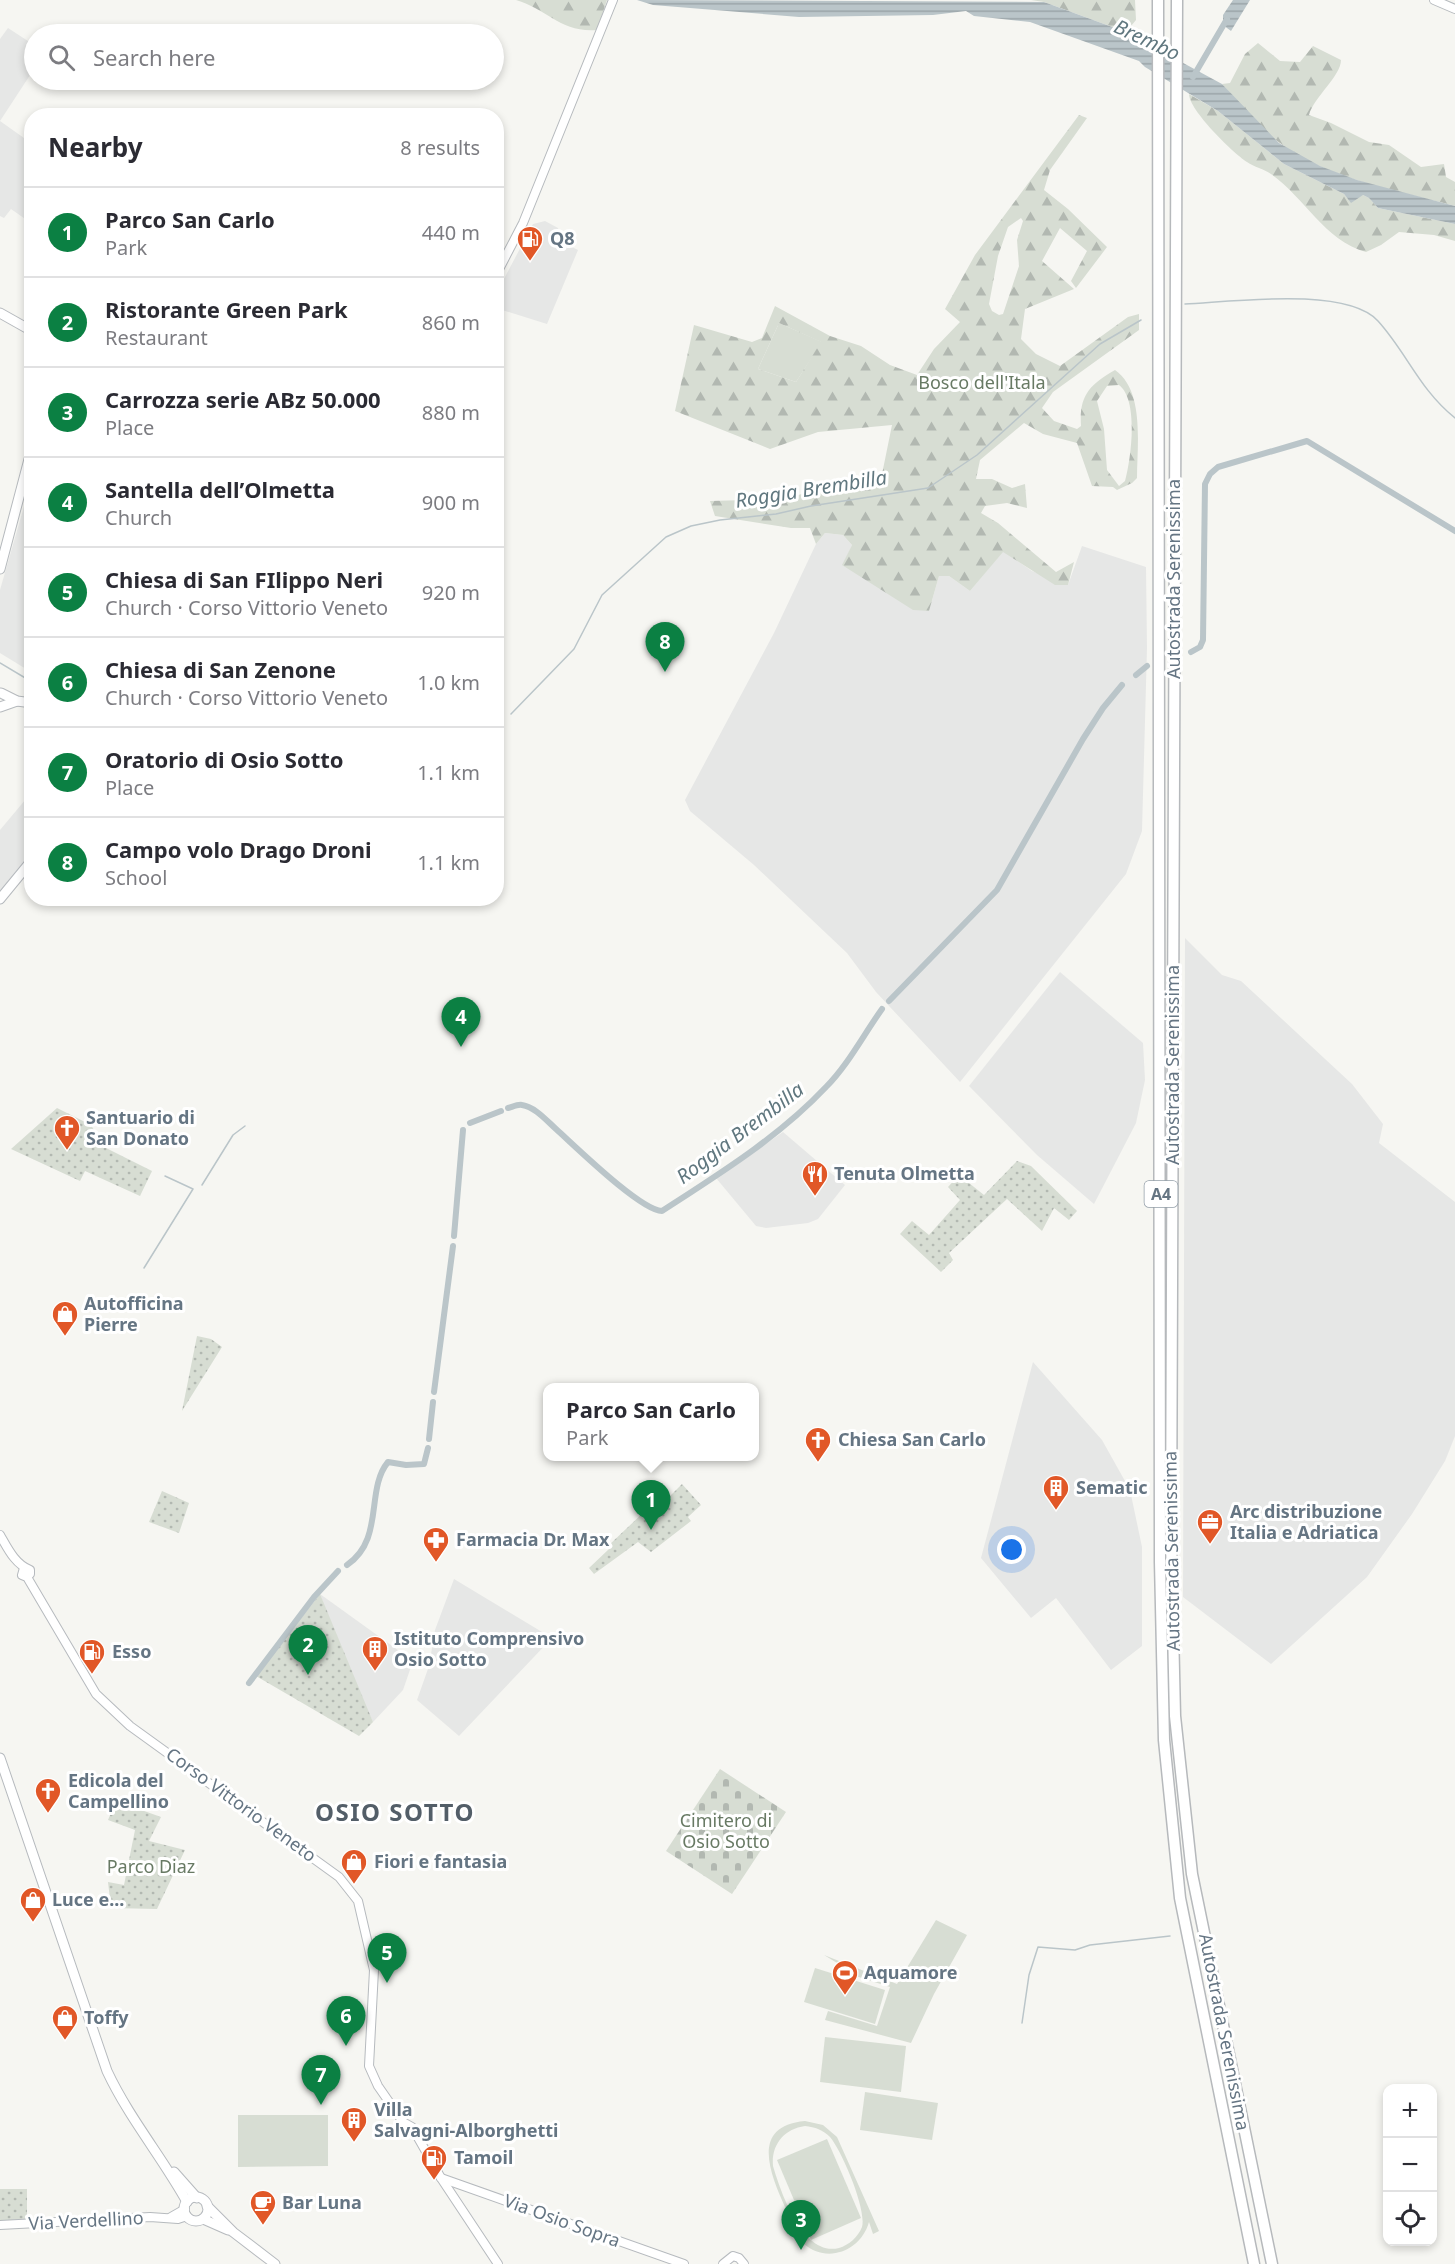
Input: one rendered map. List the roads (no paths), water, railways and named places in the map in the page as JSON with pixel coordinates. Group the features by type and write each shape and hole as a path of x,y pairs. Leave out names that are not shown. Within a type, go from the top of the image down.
{"highway":[{"name":"Autostrada Serenissima","path":"1158,0 1160,1562 1164,1740 1180,1898 1254,2264"},
{"name":"Autostrada Serenissima","path":"1177,0 1175,45 1171,1529 1175,1716 1192,1874 1272,2264"}],"main road":[{"path":"0,313 24,326"},
{"path":"0,569 24,478"},
{"path":"17,701 0,692 0,706 24,701"},
{"path":"0,898 24,870"},
{"path":"0,1758 114,2085 167,2166 186,2209 194,2221 203,2219 233,2232"},
{"path":"167,2166 233,2232 274,2264"},
{"path":"186,2209 197,2198"},
{"path":"203,2219 207,2214 207,2206"}],"street":[{"path":"504,260 524,223 613,0"},
{"path":"1434,0 1455,9"},
{"name":"Corso Vittorio Veneto","path":"0,1535 96,1694 130,1726 268,1823 339,1877 358,1901 374,1970 369,2066 378,2086 403,2122 412,2127 441,2178"},
{"path":"441,2178 498,2264"},
{"name":"Via Osio Sopra","path":"441,2178 684,2264"},
{"name":"Via Verdellino","path":"0,2225 171,2217 175,2212 186,2209"},
{"path":"723,2264 733,2256 739,2258 744,2264"}],"waterway":[{"path":"1193,77 1227,19"},
{"name":"Roggia Brembilla","path":"1185,304 1286,299 1341,303 1362,310 1378,321 1422,383 1455,418"},
{"name":"Roggia Brembilla","path":"511,714 574,649 602,595 666,537 691,526 720,520 776,514 811,506 928,488 977,455 1100,344 1141,320"},
{"name":"Roggia Brembilla","path":"1191,652 1200,647 1203,640 1205,484 1210,474 1218,467 1307,441 1455,531"},
{"name":"Roggia Brembilla","path":"0,663 24,677"},
{"name":"Roggia Brembilla","path":"1136,675 1147,666"},
{"name":"Roggia Brembilla","path":"889,1001 997,890 1083,739 1103,708 1122,685"},
{"name":"Roggia Brembilla","path":"508,1108 520,1105 536,1111 624,1189 652,1208 662,1211 748,1154 808,1105 842,1069 882,1009"},
{"name":"Roggia Brembilla","path":"470,1123 501,1111"},
{"path":"202,1185 233,1135 245,1126"},
{"name":"Roggia Brembilla","path":"454,1236 463,1130"},
{"path":"144,1268 193,1189 165,1176"},
{"name":"Roggia Brembilla","path":"434,1392 453,1246"},
{"name":"Roggia Brembilla","path":"429,1439 433,1402"},
{"name":"Roggia Brembilla","path":"347,1565 359,1554 366,1542 371,1528 377,1486 388,1462 406,1465 424,1464 428,1448"},
{"name":"Roggia Brembilla","path":"249,1683 314,1597 338,1571"},
{"path":"1022,2023 1029,1975 1038,1947 1075,1950 1090,1945 1170,1936"}],"place":[{"name":"Q8","path":"530,262"},
{"name":"Campo volo Drago Droni","path":"665,672"},
{"name":"Santella dell’Olmetta","path":"461,1047"},
{"name":"Santuario di San Donato","path":"67,1151"},
{"name":"Tenuta Olmetta","path":"815,1197"},
{"name":"Autofficina Pierre","path":"65,1337"},
{"name":"Chiesa San Carlo","path":"818,1463"},
{"name":"Sematic","path":"1056,1511"},
{"name":"Parco San Carlo","path":"651,1530"},
{"name":"Arc distribuzione Italia e Adriatica","path":"1210,1545"},
{"name":"Farmacia Dr. Max","path":"436,1563"},
{"name":"Istituto Comprensivo Osio Sotto","path":"375,1672"},
{"name":"Esso","path":"92,1675"},
{"name":"Ristorante Green Park","path":"308,1675"},
{"name":"Edicola del Campellino","path":"48,1814"},
{"name":"Fiori e fantasia","path":"354,1885"},
{"name":"Luce e...","path":"33,1923"},
{"name":"Chiesa di San FIlippo Neri","path":"387,1983"},
{"name":"Aquamore","path":"845,1996"},
{"name":"Toffy","path":"65,2041"},
{"name":"Chiesa di San Zenone","path":"346,2046"},
{"name":"Oratorio di Osio Sotto","path":"321,2105"},
{"name":"Villa Salvagni-Alborghetti","path":"354,2143"},
{"name":"Tamoil","path":"434,2181"},
{"name":"Bar Luna","path":"263,2226"},
{"name":"Carrozza serie ABz 50.000","path":"801,2250"}],"district":[{"name":"OSIO SOTTO","path":"395,1813"}],"water label":[{"name":"Brembo","path":"1147,40"}],"park label":[{"name":"Bosco dell'Itala","path":"982,383"},
{"name":"Cimitero di Osio Sotto","path":"726,1831"},
{"name":"Parco Diaz","path":"151,1867"}]}
